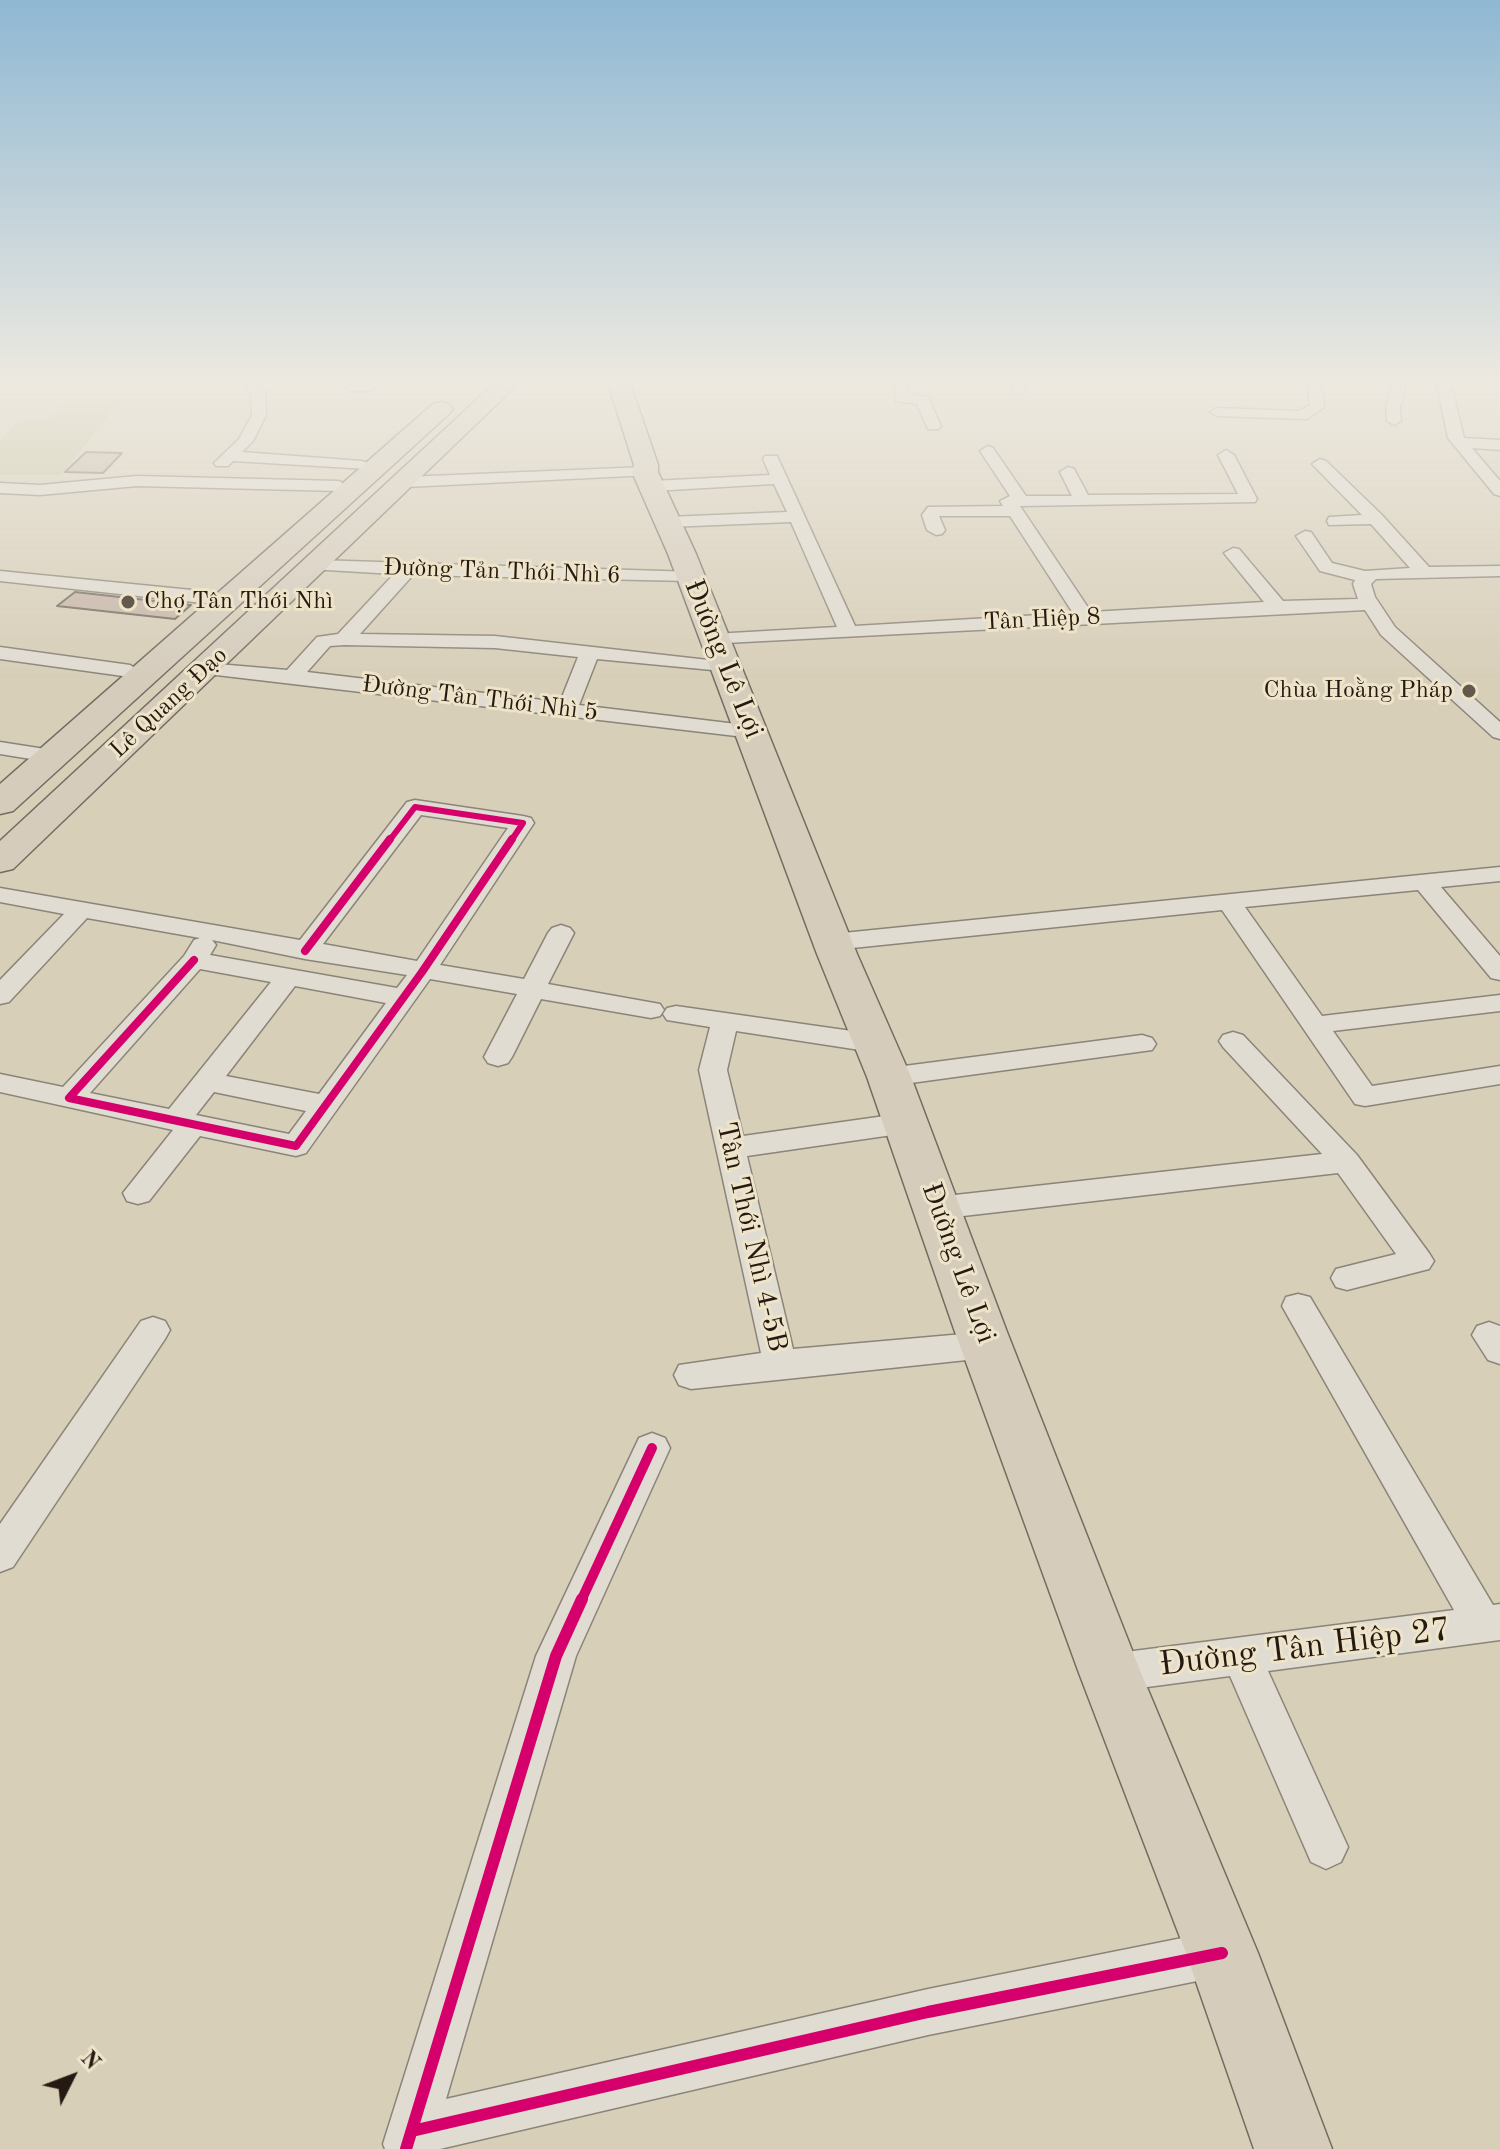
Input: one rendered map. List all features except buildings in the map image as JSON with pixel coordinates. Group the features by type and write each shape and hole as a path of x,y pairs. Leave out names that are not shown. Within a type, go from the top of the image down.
{"main road":[{"name":"Lê Quang Đạo","path":"0,787 346,480"},
{"name":"Lê Quang Đạo","path":"0,803 360,480"},
{"name":"Lê Quang Đạo","path":"0,836 385,480"},
{"name":"Đường Lê Lợi","path":"651,480 889,1081 1110,1673 1222,1953 1293,2149"},
{"name":"Lê Quang Đạo","path":"0,861 406,482"}],"street":[{"path":"656,493 769,480"},
{"path":"781,480 848,631"},
{"path":"1004,480 1085,617"},
{"path":"1072,480 1083,501"},
{"path":"936,530 930,515 934,511 1083,501 1249,499 1239,480"},
{"path":"1337,480 1423,572"},
{"path":"0,488 40,490 137,481 339,486"},
{"path":"406,482 656,493 797,517"},
{"path":"1335,521 1376,519"},
{"path":"1305,536 1326,567 1365,577 1423,572 1500,571"},
{"path":"1233,553 1277,606"},
{"name":"Đường Tản Thới Nhì 6","path":"316,565 688,576"},
{"path":"292,676 324,641 344,639 408,570"},
{"path":"0,576 212,598"},
{"path":"1365,577 1362,584 1370,604 1388,631 1500,733"},
{"name":"Tân Hiệp 8","path":"344,639 495,642 590,651 720,654 848,631 1277,606 1370,604"},
{"path":"567,710 590,651"},
{"path":"0,653 130,671"},
{"name":"Đường Tân Thới Nhì 5","path":"206,669 292,676 753,732"},
{"path":"0,748 37,754"},
{"path":"0,1083 296,1146 404,998 523,823 415,807 305,951"},
{"path":"833,942 1500,874"},
{"path":"1424,882 1500,972"},
{"path":"0,895 422,972 725,1022 889,1081"},
{"path":"1229,902 1365,1097 1500,1075"},
{"path":"0,996 80,911"},
{"path":"498,1057 561,933"},
{"path":"69,1098 194,960 209,934"},
{"path":"194,960 404,998"},
{"path":"138,1193 184,1123 207,1081 288,977"},
{"path":"1314,1025 1500,1003"},
{"name":"Tân Thới Nhì 4-5B","path":"691,1375 780,1364 713,1070 725,1022"},
{"path":"1233,1041 1346,1162 1418,1261 1347,1278"},
{"path":"731,1148 889,1081 1142,1044"},
{"path":"207,1081 326,1105"},
{"path":"937,1208 1346,1162"},
{"path":"1298,1306 1492,1624"},
{"path":"0,1555 153,1330"},
{"path":"780,1364 986,1345"},
{"path":"409,2140 556,1656 652,1448"},
{"name":"Đường Tân Hiệp 27","path":"1110,1673 1492,1624"},
{"path":"1242,1658 1326,1847"},
{"path":"409,2140 928,2012 1222,1953"}],"cycle path":[{"path":"194,960 69,1098 296,1146 422,972 523,823 415,807 305,951"},
{"path":"406,2149 556,1656 652,1448"},
{"path":"412,2131 928,2012 1222,1953"}],"place":[{"name":"Chợ Tân Thới Nhì","path":"128,602"},
{"name":"Chùa Hoằng Pháp","path":"1469,691"}]}
